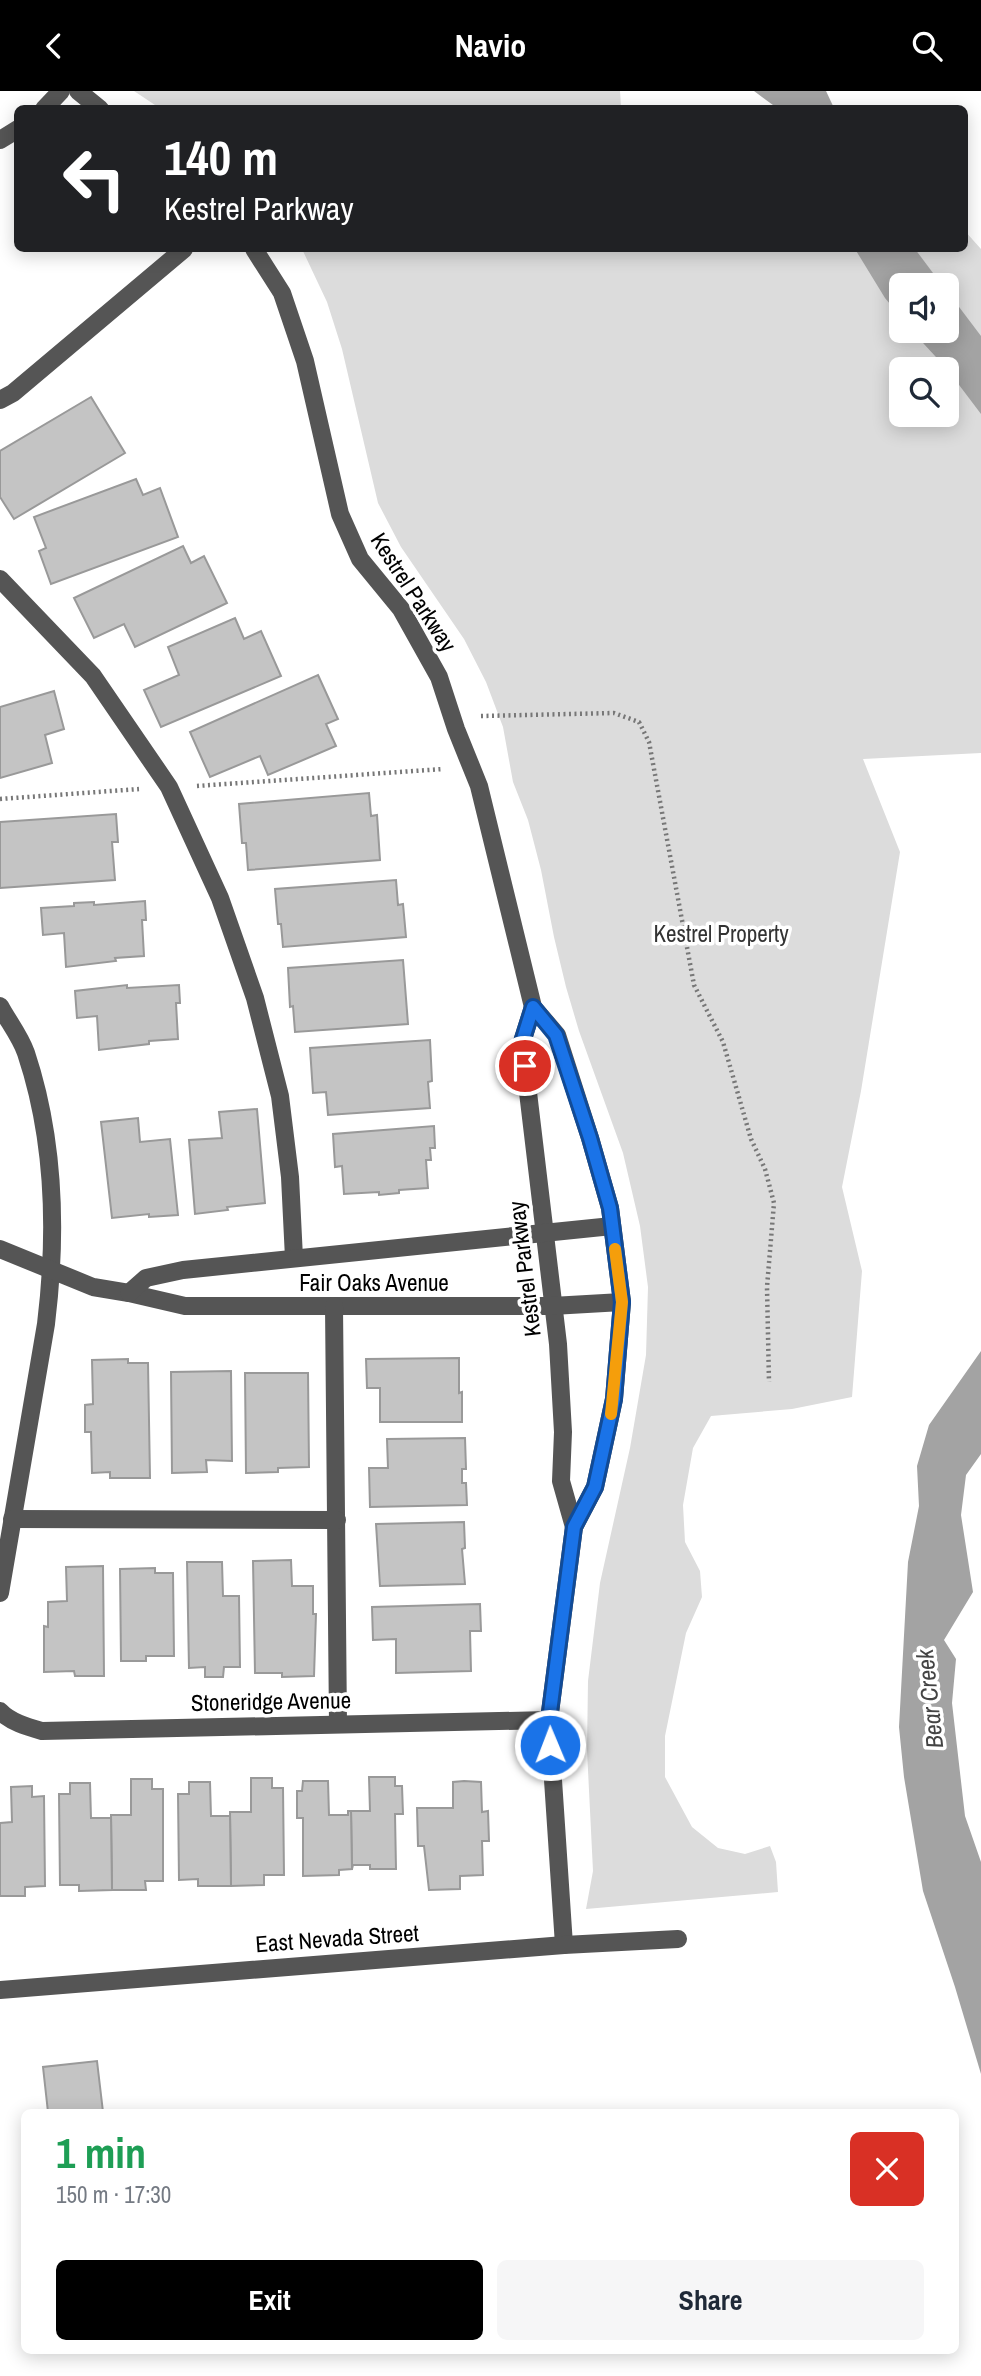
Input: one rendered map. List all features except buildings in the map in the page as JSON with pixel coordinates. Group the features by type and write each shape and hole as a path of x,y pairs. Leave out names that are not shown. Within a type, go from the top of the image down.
{"street":[{"path":"48,105 61,91"},
{"path":"78,91 95,105"},
{"path":"0,400 13,393 180,252"},
{"name":"Kestrel Parkway","path":"256,252 282,293 305,361 340,514 360,559 401,609 439,677 479,786 533,1007 556,1035 610,1208 622,1302 614,1399 595,1487 574,1527 549,1720 564,1945"},
{"path":"0,579 93,676 169,787 220,898 255,998 280,1096 290,1177 295,1258"},
{"path":"0,1006 25,1050 42,1112 51,1174 50,1271 46,1324 0,1593"},
{"name":"Kestrel Parkway","path":"533,1007 522,1042 558,1344 563,1432 561,1481 574,1527"},
{"name":"Fair Oaks Avenue","path":"129,1293 146,1278 183,1270 612,1226"},
{"name":"Fair Oaks Avenue","path":"0,1249 93,1287 185,1306 552,1306 622,1302"},
{"path":"334,1306 338,1724"},
{"path":"12,1519 337,1520"},
{"name":"Stoneridge Avenue","path":"0,1711 4,1716 42,1731 549,1720"},
{"name":"East Nevada Street","path":"0,1990 678,1938"}],"path":[{"path":"452,716 614,713 639,723 649,742 694,985 723,1042 751,1139 765,1169 774,1203 767,1287 769,1382"},
{"path":"0,799 472,768"}],"green space":[{"path":"134,91 620,91 621,105 155,105"},
{"name":"Kestrel Property","path":"968,234 981,249 981,753 863,759 900,852 861,1091 842,1187 862,1271 852,1397 792,1409 711,1416 693,1448 683,1505 685,1542 700,1571 702,1597 686,1633 665,1736 665,1777 692,1827 718,1848 745,1854 770,1846 776,1862 778,1892 586,1909 593,1871 587,1750 588,1681 600,1583 630,1448 646,1355 648,1287 640,1226 623,1153 566,987 541,870 528,820 513,782 503,727 486,682 464,639 401,547 378,503 342,349 327,302 303,252 968,252"}],"water":[{"path":"754,91 826,91 833,105 773,105"},
{"path":"857,252 917,252 933,273 889,273 889,303"},
{"path":"959,307 981,336 981,414 959,385 959,357 936,357 923,343 959,343"},
{"name":"Bear Creek","path":"981,1351 981,1454 966,1475 961,1515 973,1592 944,1640 956,1659 952,1703 965,1816 981,1862 981,2074 923,1891 904,1777 899,1727 908,1562 919,1506 917,1466 929,1425"}],"slow traffic":[{"path":"611,1414 622,1302 615,1249"}],"route":[{"path":"525,1066 522,1042 533,1007 556,1035 590,1138 610,1208 622,1302 614,1399 595,1487 574,1527 549,1720 550,1745"}]}
